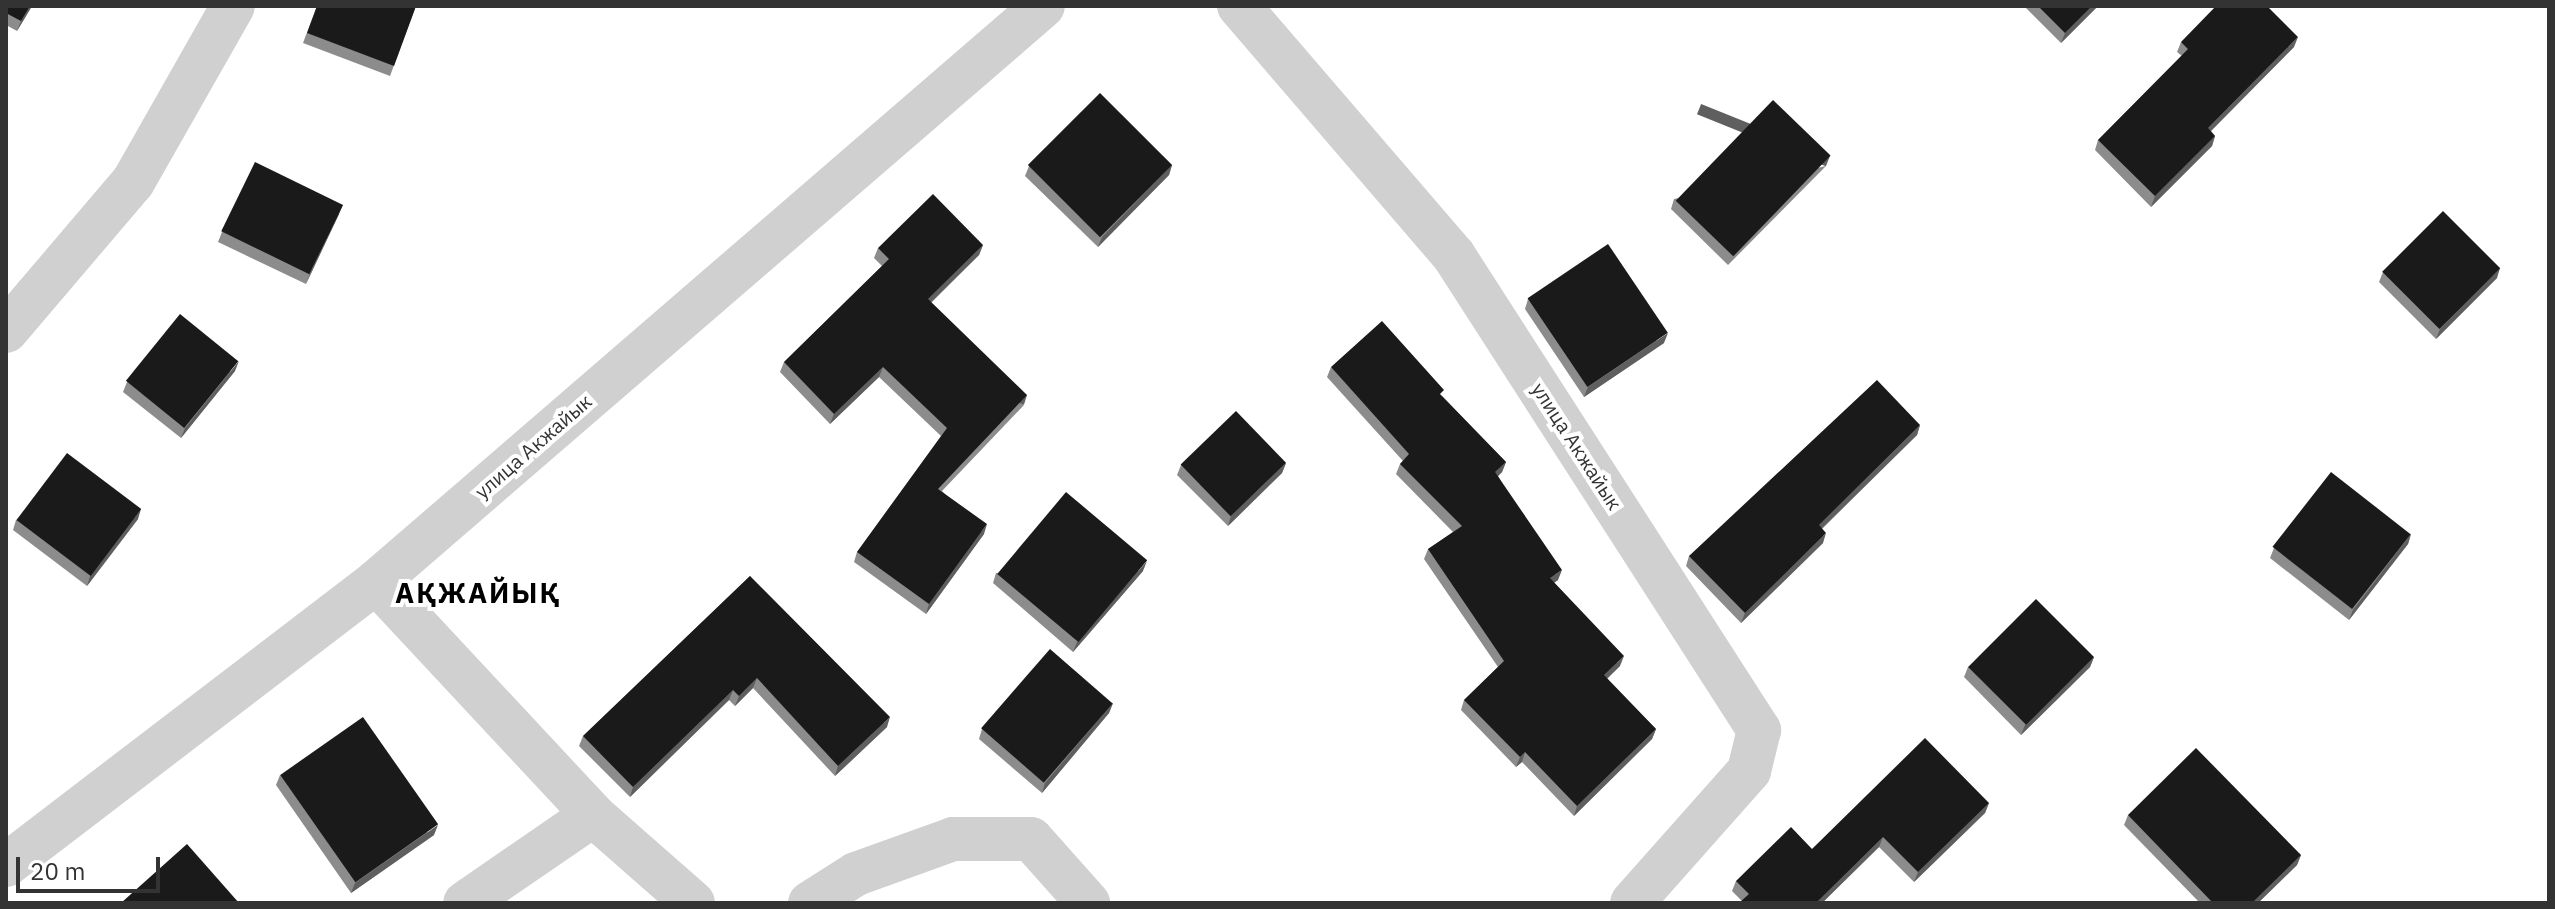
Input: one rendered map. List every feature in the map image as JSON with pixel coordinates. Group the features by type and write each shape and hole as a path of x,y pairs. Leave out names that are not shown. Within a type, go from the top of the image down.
{"street":[{"path":"6,331 133,182 233,6"},
{"name":"улица Акжайык","path":"6,865 376,582 1043,6"},
{"name":"улица Акжайык","path":"1239,6 1454,256 1759,730 1749,771 1632,903"},
{"path":"376,582 593,815 693,903"},
{"path":"465,903 593,815"},
{"path":"810,903 856,874 953,839 1031,839 1088,903"}],"building":[{"path":"6,6 30,6 21,21 6,13"},
{"path":"317,6 416,6 394,66 307,33"},
{"path":"2038,6 2092,6 2065,33"},
{"path":"2216,6 2267,6 2298,37 2208,128 2215,136 2155,196 2098,140 2188,49 2181,42"},
{"path":"1100,93 1172,165 1100,237 1028,165"},
{"path":"1773,100 1831,156 1733,256 1676,201"},
{"path":"255,162 343,205 309,274 221,231"},
{"path":"933,194 983,245 928,299 1027,395 938,489 987,524 929,604 857,552 947,428 883,367 834,414 784,362 889,259 878,248"},
{"path":"2443,211 2500,268 2439,329 2382,272"},
{"path":"1608,244 1668,333 1587,387 1528,298"},
{"path":"180,314 238,361 184,428 126,381"},
{"path":"1382,321 1444,390 1440,394 1506,462 1495,472 1562,570 1550,578 1624,656 1604,675 1656,729 1577,806 1525,752 1520,757 1464,700 1504,661 1428,549 1462,526 1400,464 1409,454 1331,367"},
{"path":"1877,380 1920,425 1819,525 1826,533 1745,613 1689,556"},
{"path":"1236,411 1286,463 1231,516 1181,464"},
{"path":"67,453 141,509 91,576 16,520"},
{"path":"2331,472 2411,534 2352,609 2273,547"},
{"path":"1066,492 1147,560 1078,642 997,574"},
{"path":"750,576 890,717 838,766 757,678 739,696 733,690 633,787 583,736"},
{"path":"2036,599 2094,657 2026,725 1968,667"},
{"path":"1050,649 1113,703 1044,783 981,728"},
{"path":"363,717 438,824 355,882 280,775"},
{"path":"1925,738 1989,803 1918,872 1883,837 1816,903 1739,903 1749,894 1736,881 1791,827 1812,849"},
{"path":"2196,748 2301,855 2252,903 2213,903 2128,815"},
{"path":"187,844 239,903 121,903"}],"district":[{"name":"АҚЖАЙЫҚ","path":"478,593"}]}
